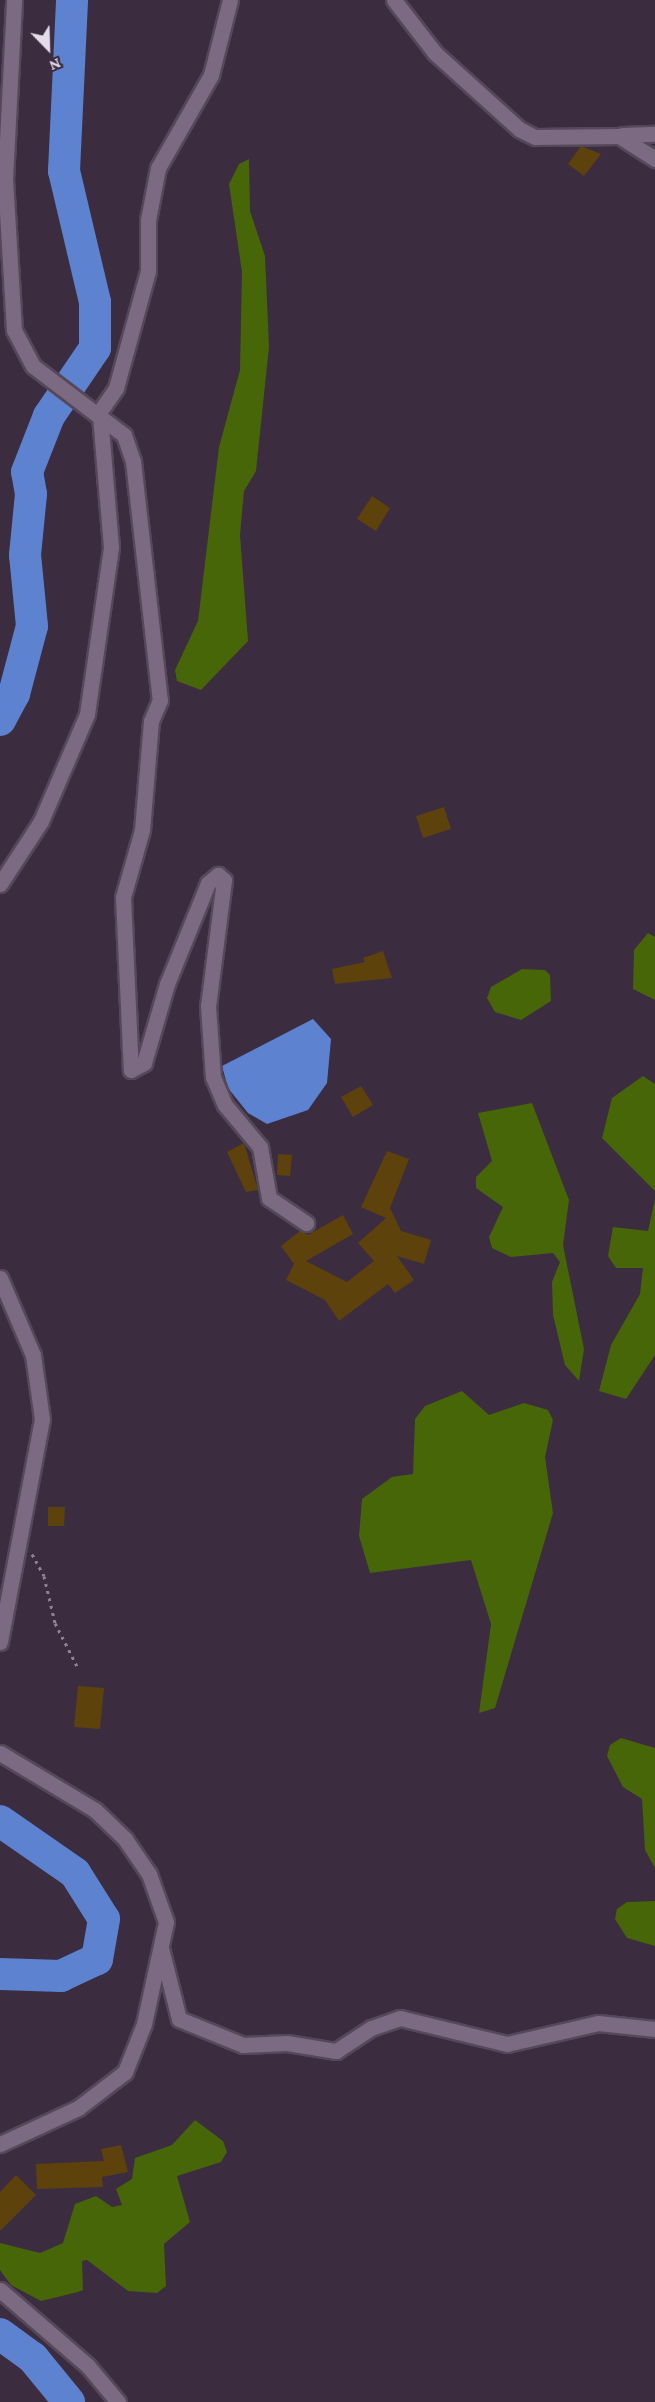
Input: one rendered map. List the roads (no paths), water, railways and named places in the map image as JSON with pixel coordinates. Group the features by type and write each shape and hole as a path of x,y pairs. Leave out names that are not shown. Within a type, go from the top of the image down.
{"street":[{"path":"14,0 5,180 9,304 23,352 48,378 81,398 99,416 124,435 133,461 160,700 151,721 142,830 123,897 131,1070 144,1063 167,984 208,883 218,875 224,880 208,1006 213,1077 225,1105 260,1147 269,1198 306,1223"},
{"path":"0,884 41,821 70,761 97,671 111,547 99,416 116,388 148,270 148,220 158,168 211,75 230,0"},
{"path":"394,0 435,53 519,129 535,137 655,134"},
{"path":"619,136 655,159"},
{"path":"0,1278 40,1382 37,1460 0,1642"},
{"path":"0,1753 95,1810 124,1839 163,1906 161,1948 144,2024 125,2072 78,2109 0,2144"},
{"path":"161,1948 179,2019 243,2045 287,2043 336,2051 371,2028 400,2018 507,2044 598,2023 655,2028"},
{"path":"0,2290 88,2366 118,2402"}],"water":[{"path":"313,1019 331,1039 327,1083 308,1110 267,1124 248,1113 228,1088 222,1066"}],"waterway":[{"path":"0,720 14,694 32,626 25,555 31,494 27,472 49,416 95,348 95,302 64,171 72,0"},
{"path":"0,1821 75,1873 104,1919 97,1959 61,1976 0,1974"},
{"path":"0,2334 33,2358 69,2402"}]}
